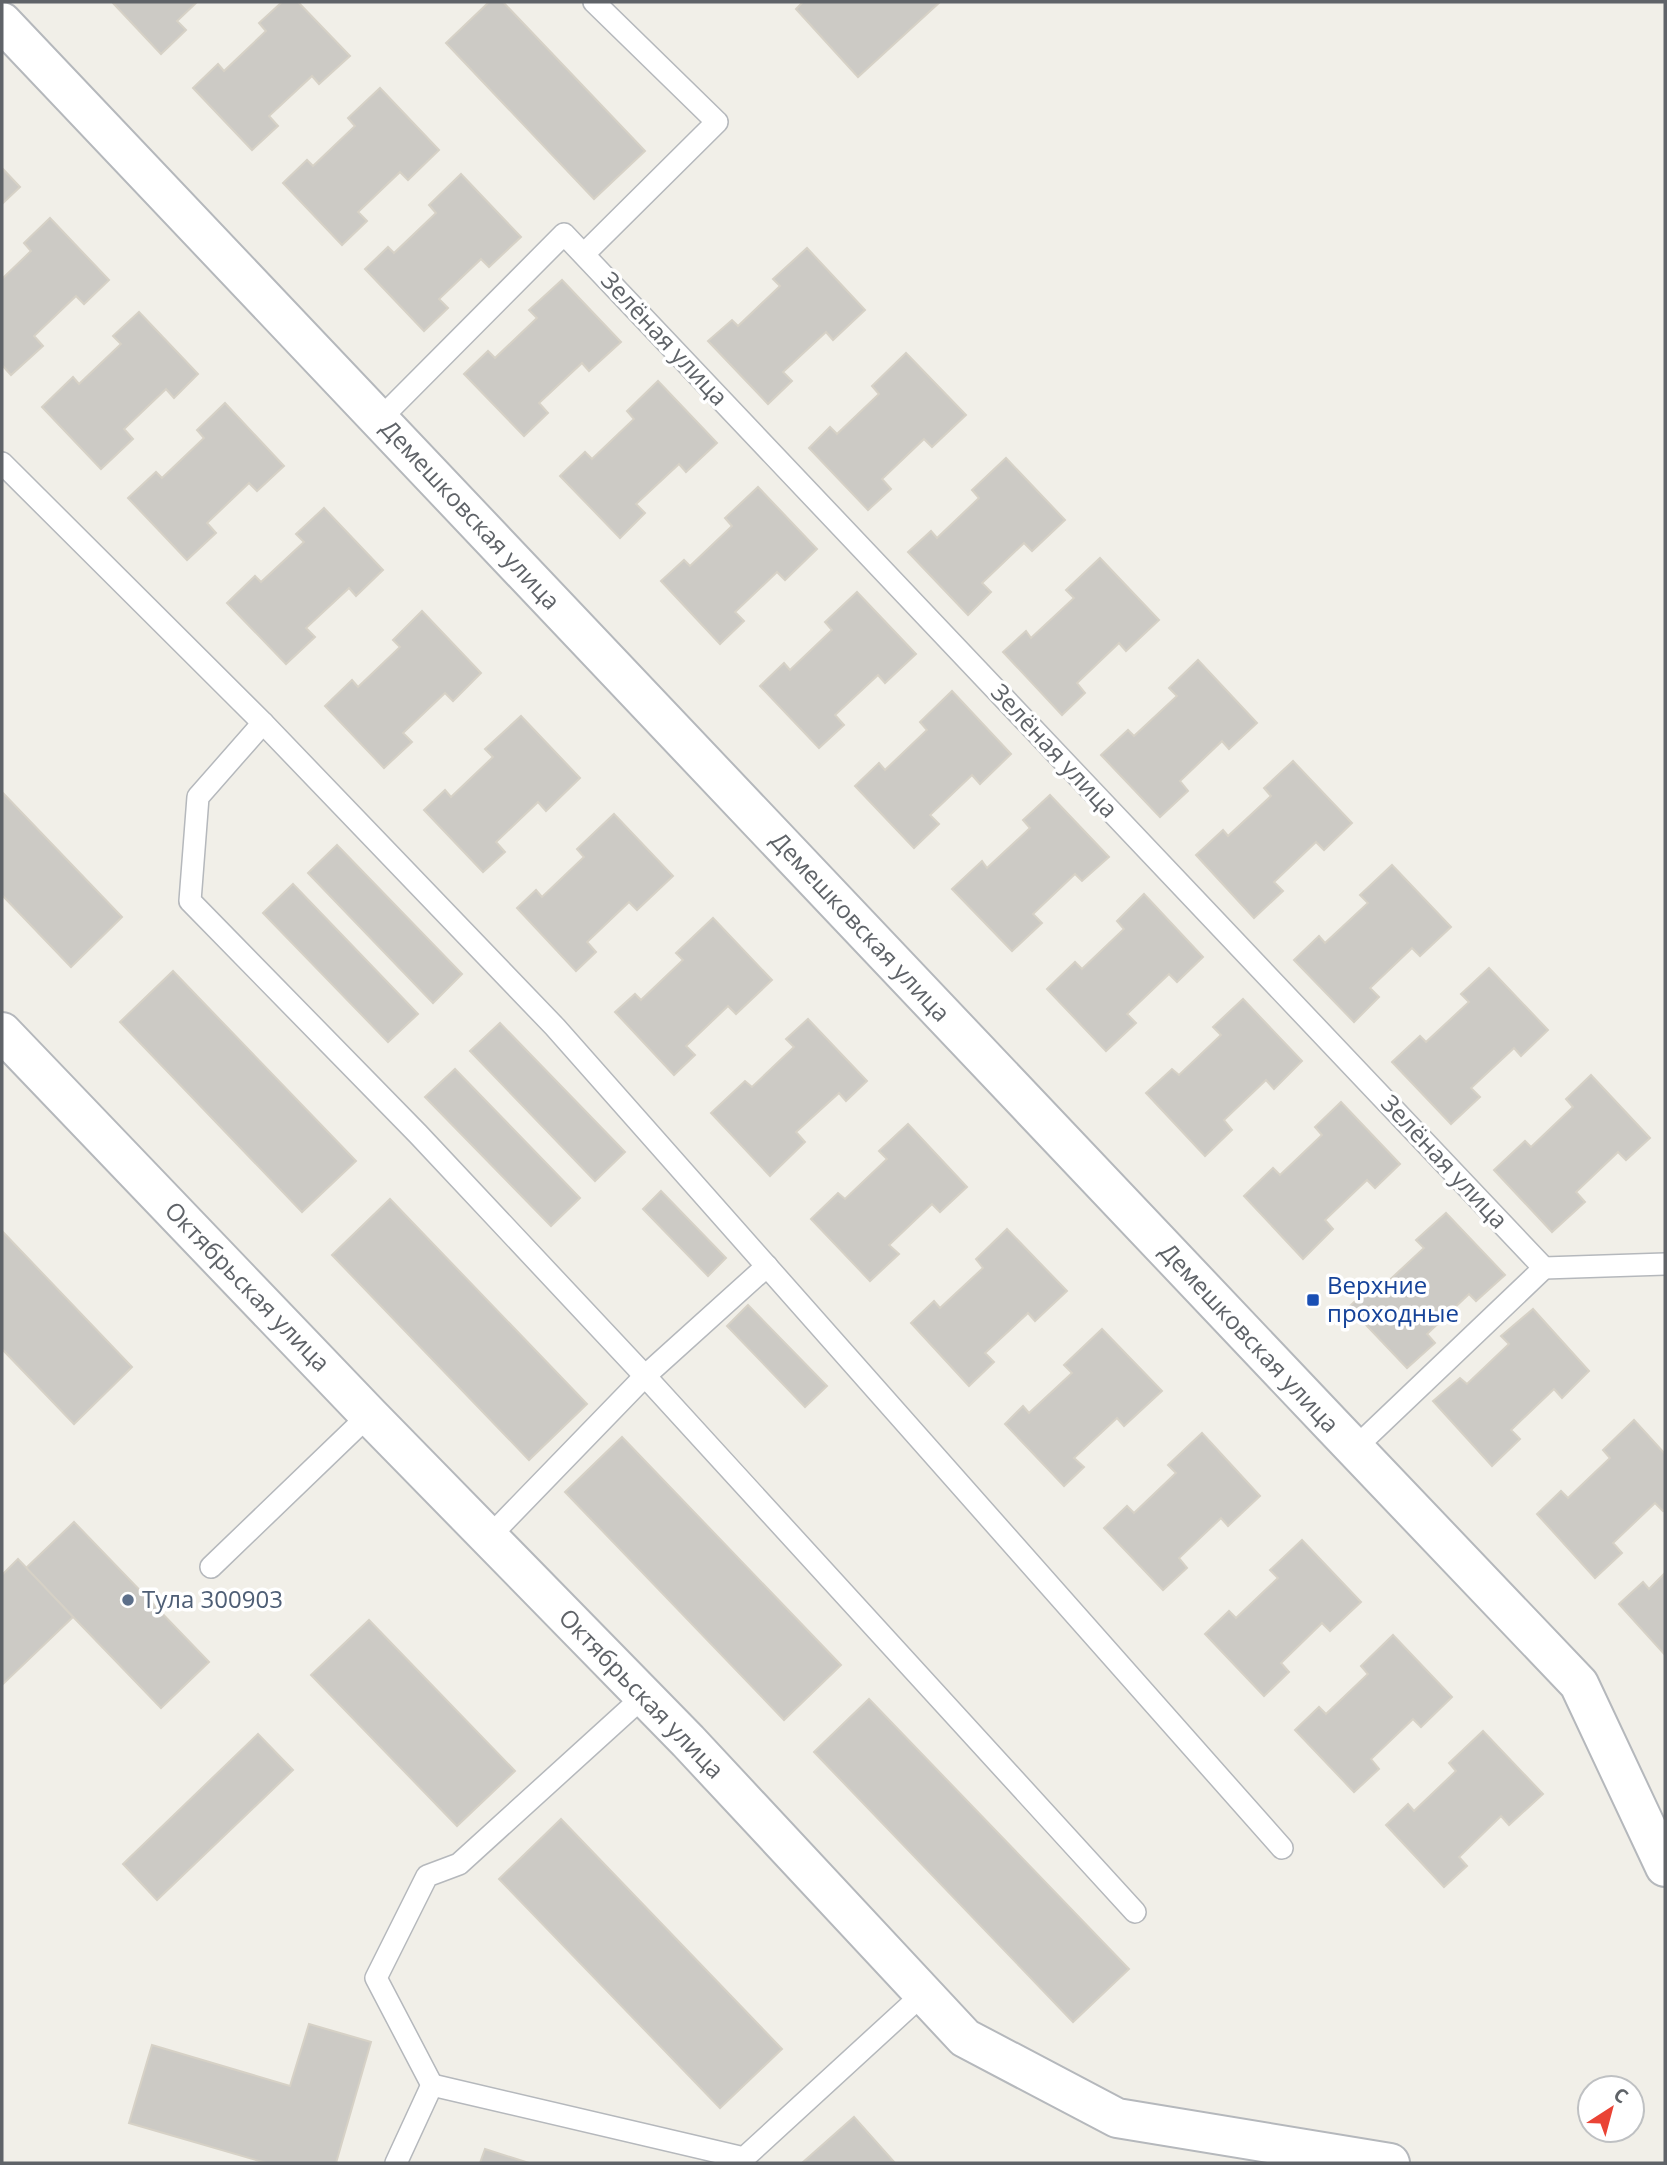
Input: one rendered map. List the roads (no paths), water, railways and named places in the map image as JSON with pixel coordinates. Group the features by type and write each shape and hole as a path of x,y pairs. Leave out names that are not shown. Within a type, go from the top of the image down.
{"street":[{"name":"Демешковская улица","path":"2,22 1579,1684 1665,1867"},
{"name":"Октябрьская улица","path":"2,1032 369,1415 644,1696 965,2038 1117,2118 1390,2163"}],"lane":[{"path":"584,254 717,122 594,2"},
{"name":"Зелёная улица","path":"379,419 564,234 1544,1268"},
{"path":"2,463 263,723 555,1027 1282,1848"},
{"path":"263,723 198,797 190,901 418,1134 645,1376 1135,1912"},
{"path":"1354,1449 1544,1268 1665,1264"},
{"path":"489,1537 645,1376 767,1266"},
{"path":"211,1567 369,1415"},
{"path":"644,1696 458,1864 427,1876 376,1979 432,2085 744,2158 924,1993"},
{"path":"396,2163 432,2085"}],"place":[{"name":"Верхние проходные","path":"1313,1300"},
{"name":"Тула 300903","path":"128,1600"}]}
